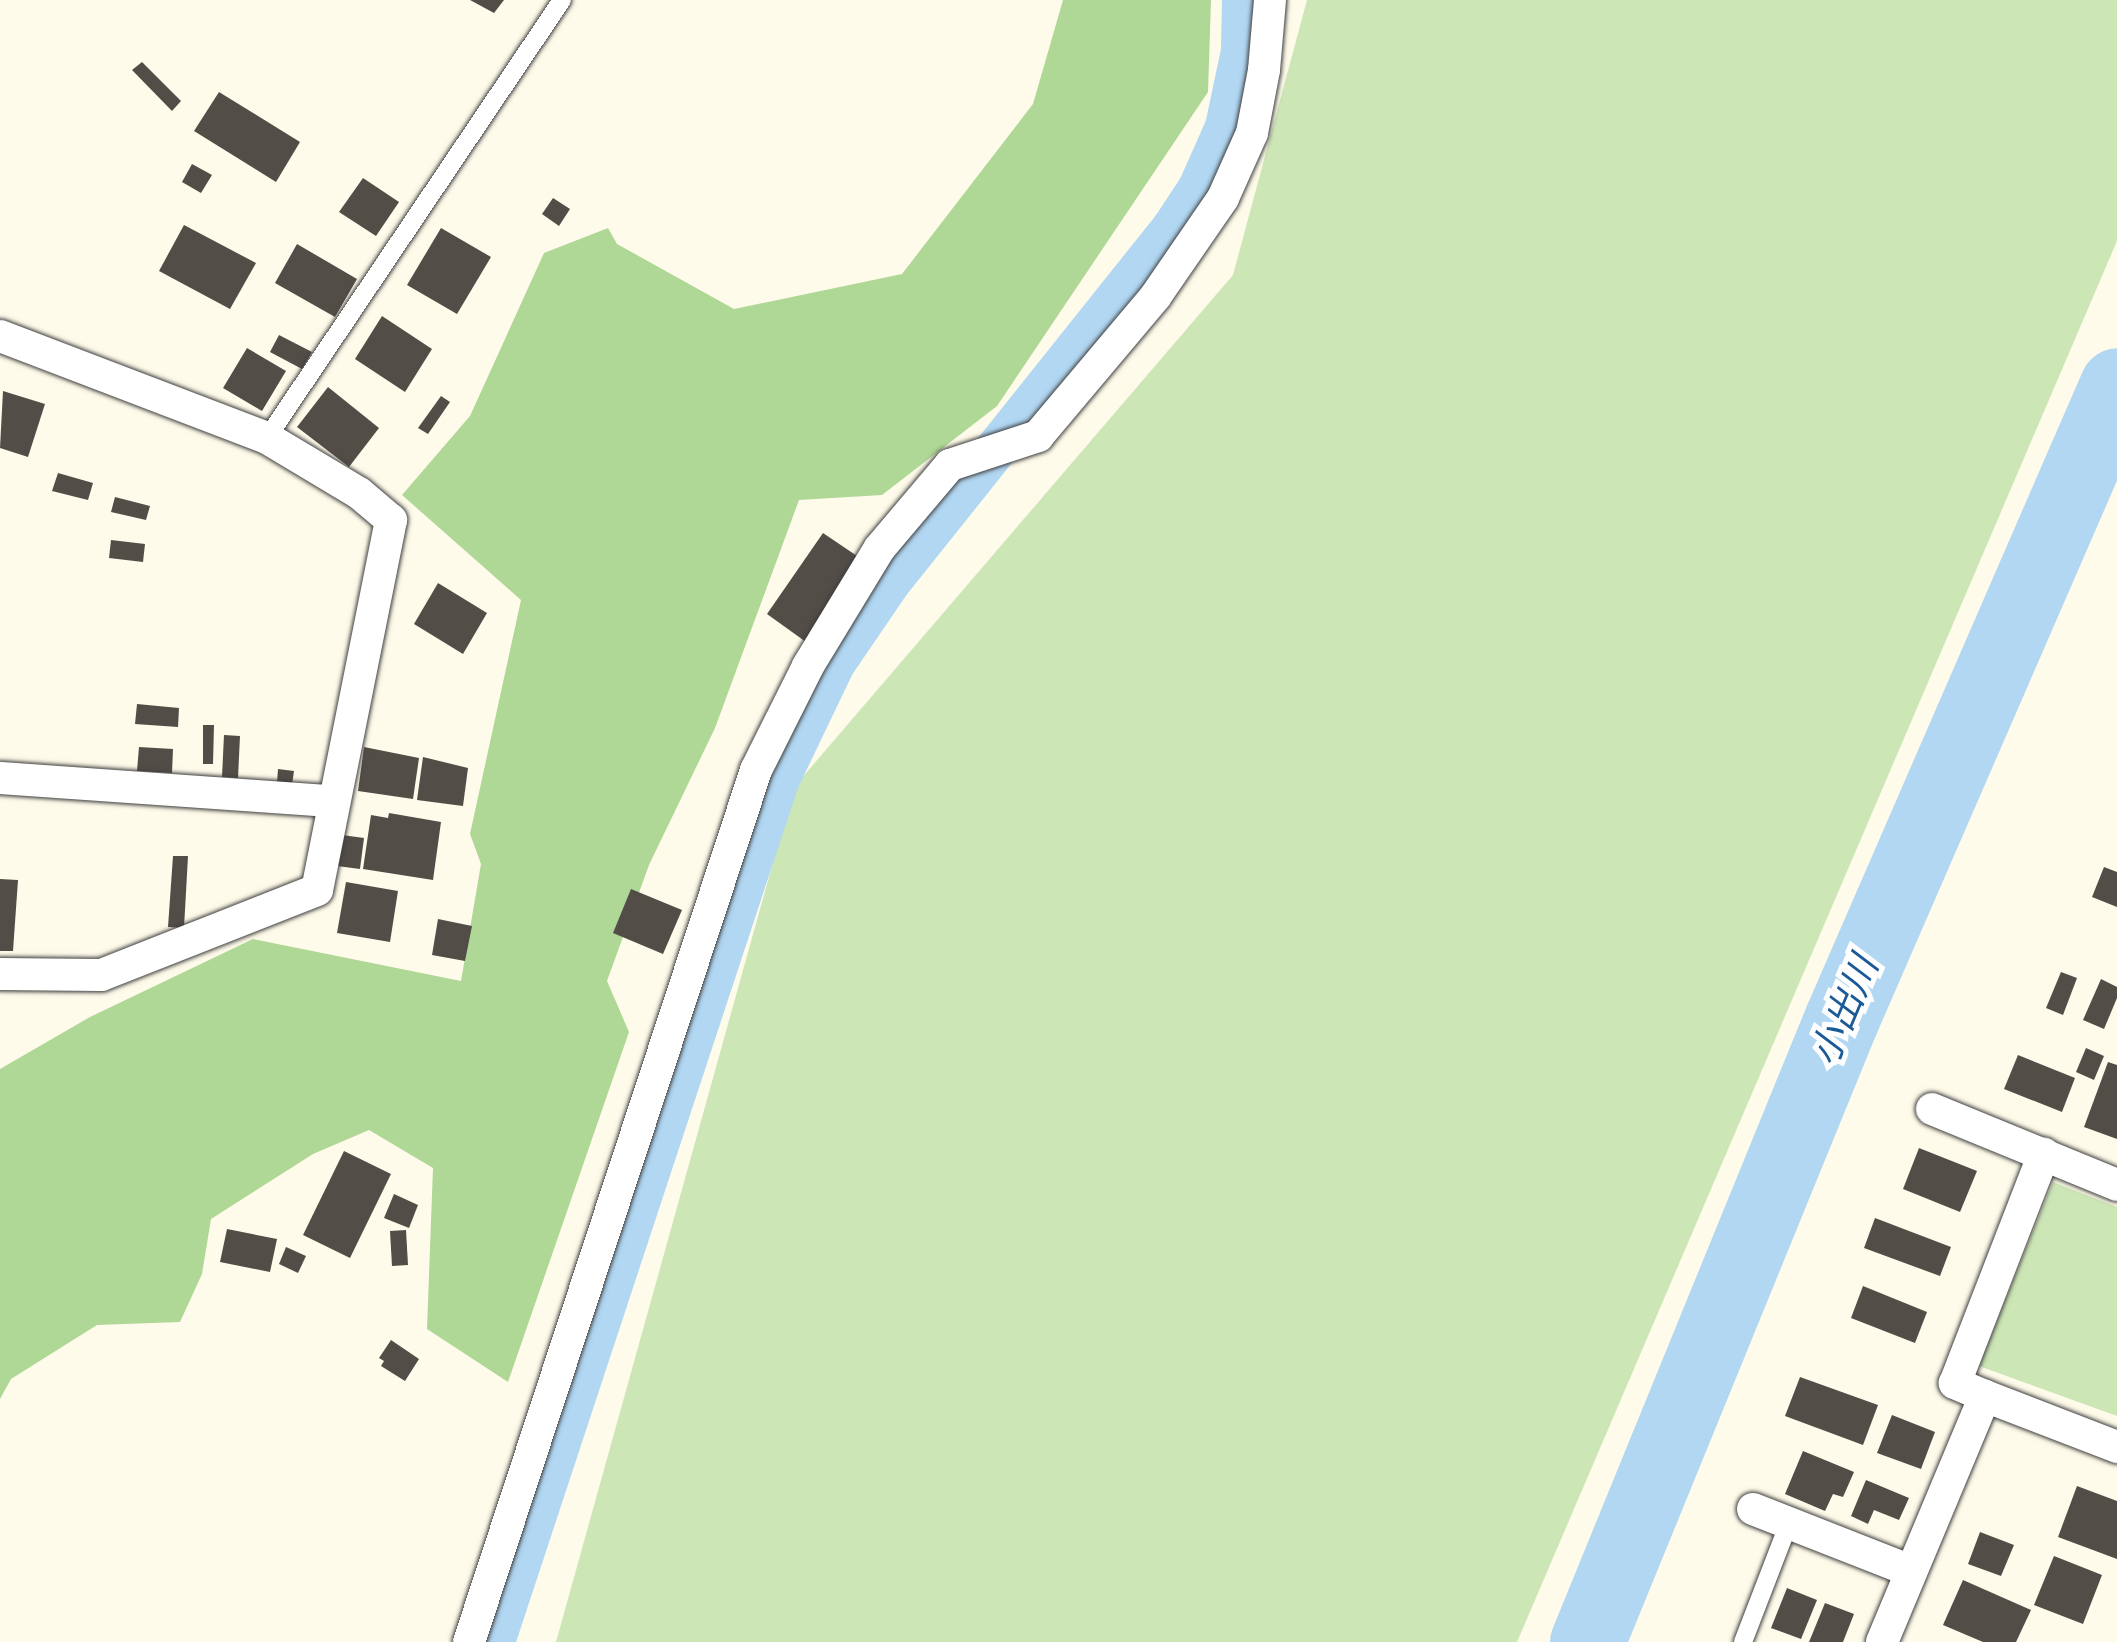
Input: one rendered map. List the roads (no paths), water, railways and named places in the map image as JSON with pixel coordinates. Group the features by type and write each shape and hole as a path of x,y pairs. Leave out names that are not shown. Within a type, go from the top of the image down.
{"street":[{"path":"469,1642 756,770 808,666 879,550 950,466 972,455 1038,436 1155,298 1223,198 1252,133 1264,70 1270,0"},
{"path":"0,336 268,438 360,493 390,520 317,890 102,975 0,974"},
{"path":"0,778 332,802"},
{"path":"1932,1108 2117,1185"},
{"path":"2044,1154 1954,1382 2117,1447"},
{"path":"1882,1642 1985,1396"},
{"path":"1753,1509 1912,1570"}],"lane":[{"path":"268,438 562,0"},
{"path":"1743,1642 1790,1523"}],"waterway":[{"path":"494,1642 778,781 834,664 890,582 1172,229 1199,188 1226,127 1242,51 1243,0"},
{"name":"小出川","path":"1587,1642 1841,1020 2117,385"}]}
